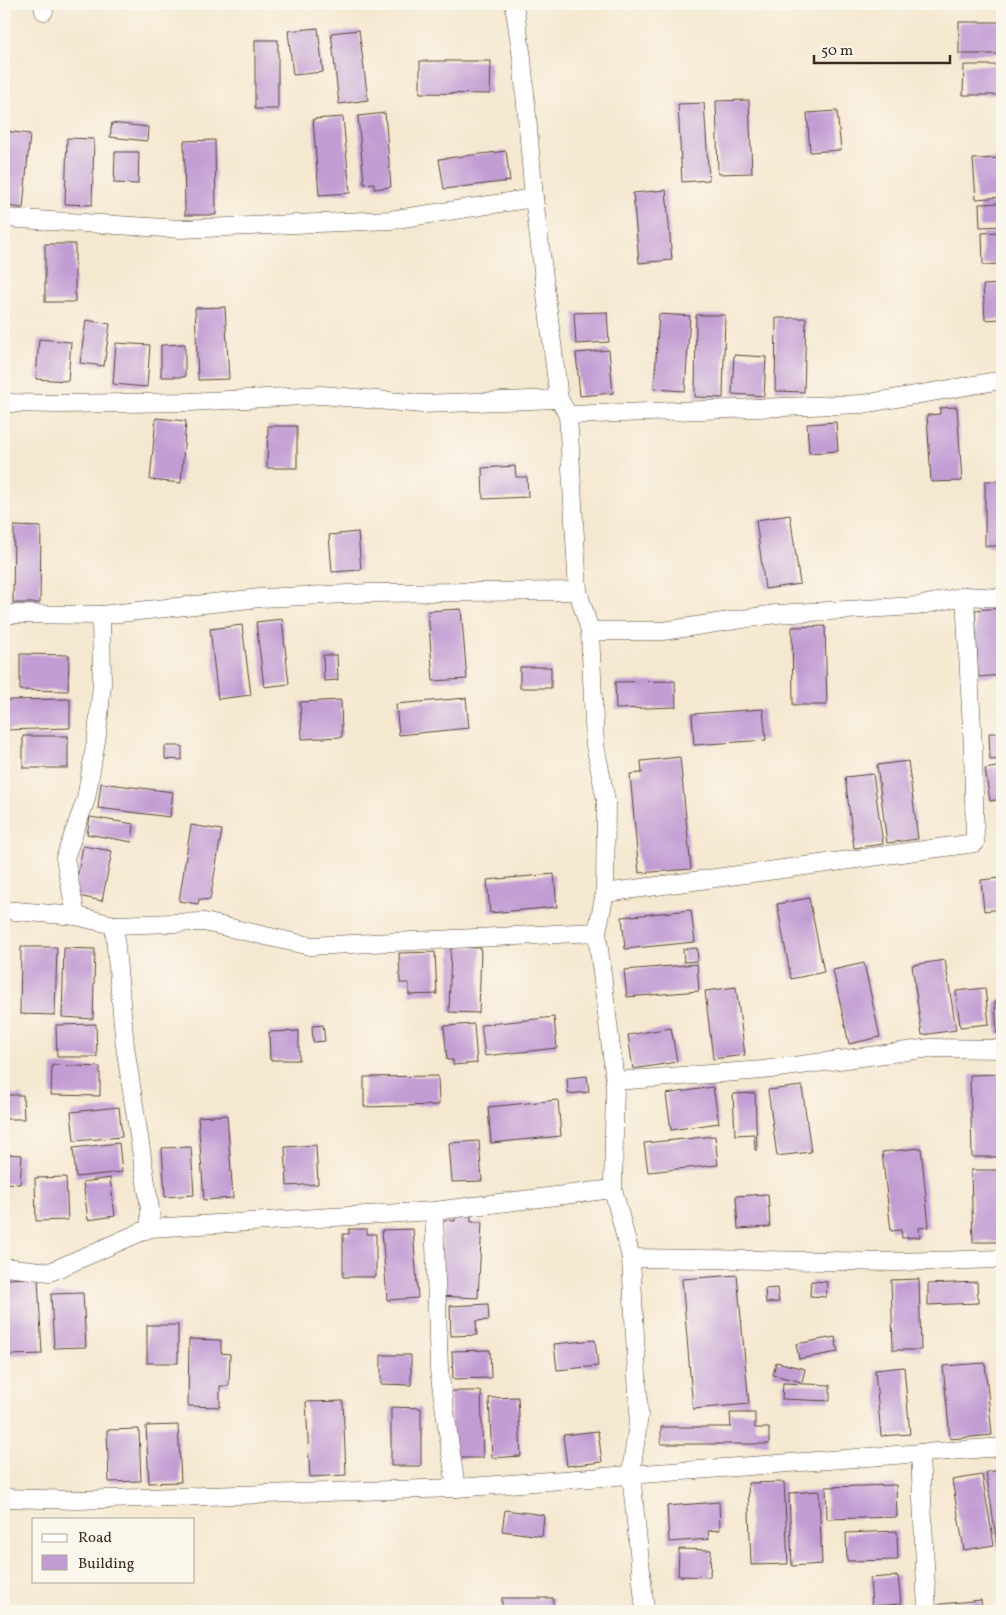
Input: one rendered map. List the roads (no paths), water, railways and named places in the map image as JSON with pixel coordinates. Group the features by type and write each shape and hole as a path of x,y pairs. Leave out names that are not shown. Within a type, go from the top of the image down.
{"street":[{"path":"514,4 522,58 534,198 559,399 568,415 578,591 590,631 595,745 606,800 605,893 596,932 615,1081 613,1189 631,1258 640,1415 631,1474 645,1611"},
{"path":"4,218 181,229 390,220 534,198"},
{"path":"568,415 863,404 1002,380"},
{"path":"4,403 189,402 322,395 422,404 559,399"},
{"path":"4,614 101,615 260,598 370,593 578,591"},
{"path":"590,631 663,631 776,614 917,606 965,596 1002,598"},
{"path":"605,893 975,843 973,748 965,596"},
{"path":"76,916 65,858 86,799 97,735 102,684 101,615"},
{"path":"4,910 76,916 114,925 204,922 310,946 596,932"},
{"path":"114,925 125,1046 150,1209 150,1228"},
{"path":"615,1081 763,1070 930,1048 1002,1049"},
{"path":"4,1267 50,1272 150,1228 434,1211 613,1189"},
{"path":"434,1211 439,1370 456,1488"},
{"path":"631,1258 896,1262 1002,1259"},
{"path":"4,1498 77,1500 456,1488 1002,1447"},
{"path":"920,1453 927,1611"}]}
